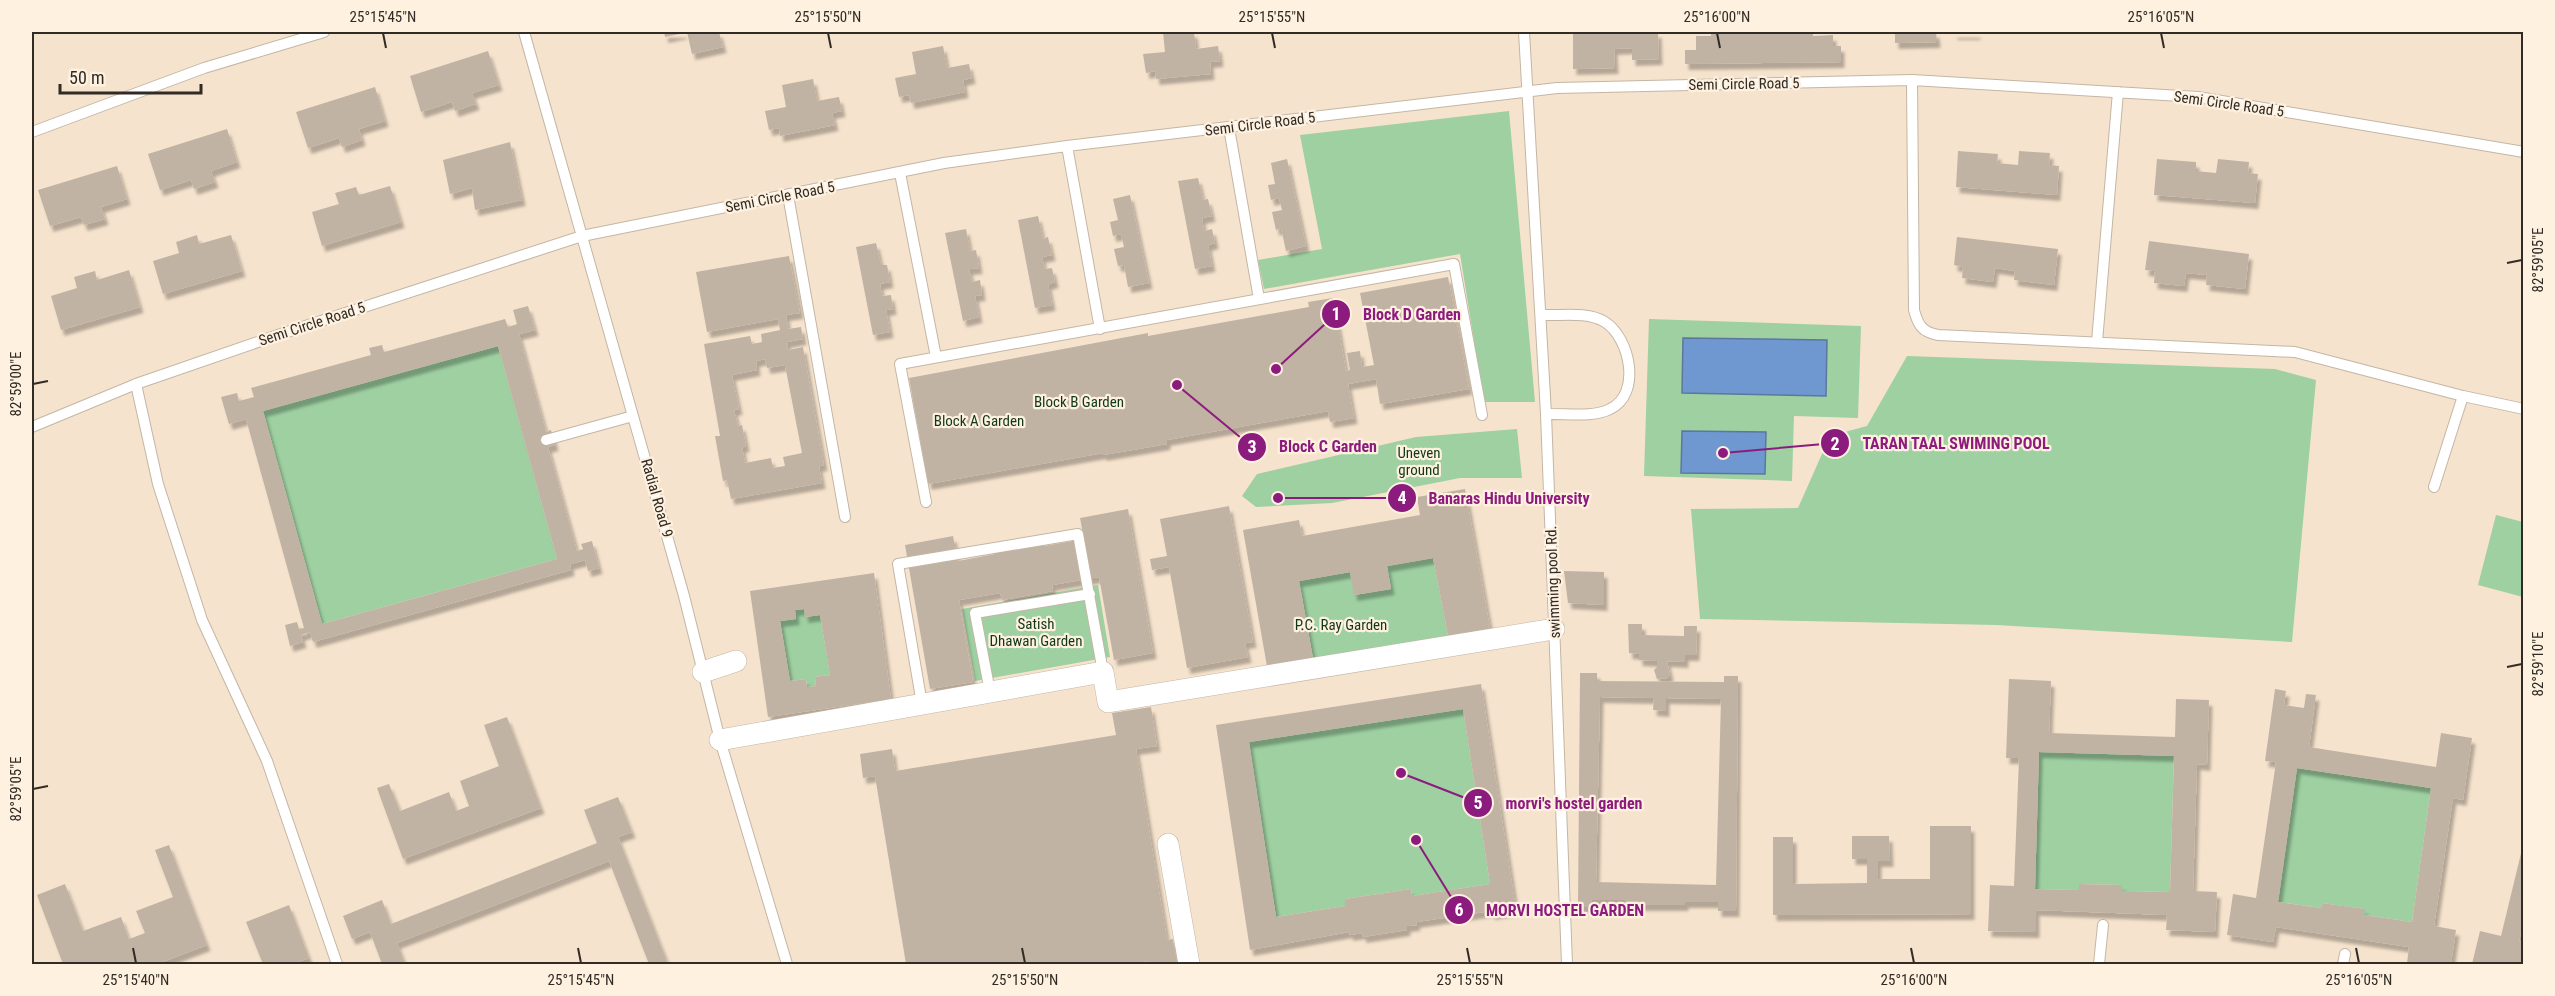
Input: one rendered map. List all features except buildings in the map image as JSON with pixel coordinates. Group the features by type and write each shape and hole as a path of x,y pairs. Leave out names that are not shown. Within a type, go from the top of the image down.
{"street":[{"path":"720,740 1103,672 1108,702 1554,629"},
{"path":"703,672 736,661"},
{"path":"1168,844 1189,964"}],"lane":[{"path":"32,132 204,68 324,32"},
{"name":"Radial Road 9","path":"524,32 684,596 720,740 787,964"},
{"name":"swimming pool Rd.","path":"1524,32 1546,414 1567,964"},
{"path":"1912,80 1914,310 1918,323 1925,332 1938,335 2295,352 2463,396 2523,409"},
{"name":"Semi Circle Road 5","path":"32,427 136,384 582,236 944,163 1067,146 1557,88 1912,80 2198,97 2523,152"},
{"path":"2097,342 2118,92"},
{"path":"1229,128 1259,298"},
{"path":"1067,146 1100,329"},
{"path":"900,173 936,357"},
{"path":"788,195 845,517"},
{"path":"926,502 900,364 1454,264 1482,415"},
{"path":"1541,315 1585,316 1603,321 1615,330 1625,348 1629,372 1626,394 1611,409 1591,413 1546,414"},
{"path":"136,384 158,484 202,620 267,761 338,964"},
{"path":"2434,487 2463,396"},
{"path":"546,440 633,416"},
{"path":"922,704 898,564 1078,534 1103,672"},
{"path":"990,692 975,612 1090,594"},
{"path":"2099,964 2103,924"}],"shaded area":[{"path":"32,32 2523,32 2523,964 32,964"}],"green space":[{"path":"1509,111 1535,402 1484,402 1460,254 1264,289 1258,260 1322,249 1300,135"},
{"path":"1649,319 1861,326 1858,418 1794,416 1792,481 1644,476"},
{"path":"498,346 557,559 322,624 263,411"},
{"path":"1907,356 2275,369 2316,380 2292,642 1997,625 1700,619 1691,509 1798,508 1830,436 1867,426"},
{"name":"Uneven ground","path":"1517,429 1522,478 1460,478 1332,503 1256,507 1242,496 1257,474 1416,437"},
{"path":"2496,515 2523,522 2523,597 2478,585"},
{"name":"P.C. Ray Garden","path":"1433,558 1449,641 1314,664 1299,581 1350,572 1355,595 1391,589 1387,566"},
{"name":"Satish Dhawan Garden","path":"1098,585 1110,657 975,681 962,609"},
{"path":"804,609 806,617 820,615 830,675 815,677 816,686 807,687 806,679 790,681 780,621 796,619 795,610"},
{"path":"1463,709 1490,884 1412,896 1411,889 1345,899 1345,906 1276,917 1249,742"},
{"path":"2039,752 2174,756 2170,892 2122,891 2121,885 2080,884 2079,890 2035,889"},
{"path":"2297,768 2431,788 2412,922 2364,915 2364,909 2322,903 2321,908 2278,902"}],"water":[{"path":"1683,338 1827,340 1826,396 1682,393"},
{"path":"1682,431 1766,432 1765,474 1681,473"}],"place":[{"name":"Block D Garden","path":"1276,369"},
{"name":"Block C Garden","path":"1177,385"},
{"name":"TARAN TAAL SWIMING POOL","path":"1723,453"},
{"name":"Banaras Hindu University","path":"1278,498"},
{"name":"morvi's hostel garden","path":"1401,773"},
{"name":"MORVI HOSTEL GARDEN","path":"1416,840"}],"park label":[{"name":"Block B Garden","path":"1079,402"},
{"name":"Block A Garden","path":"979,421"}]}
